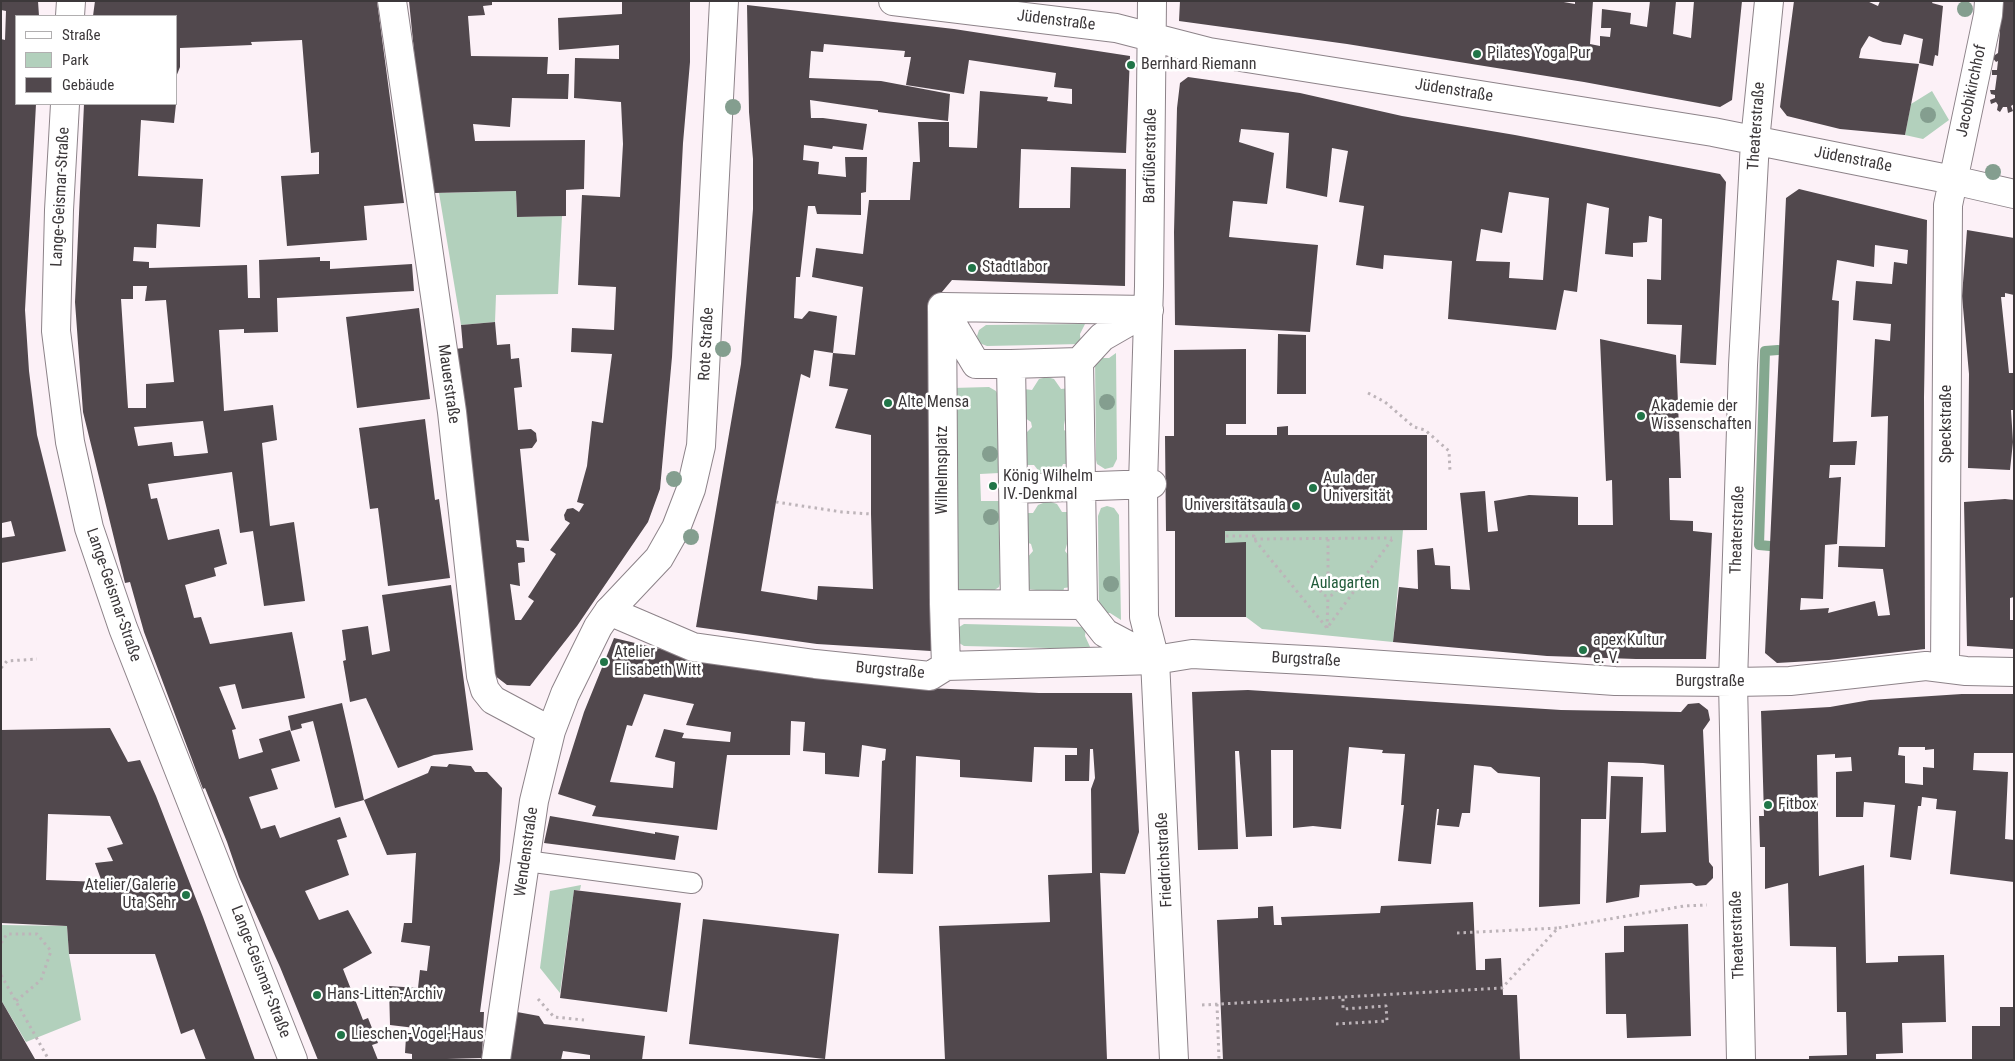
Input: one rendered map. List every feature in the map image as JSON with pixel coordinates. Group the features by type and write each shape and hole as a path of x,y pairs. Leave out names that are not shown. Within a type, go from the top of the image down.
{"street":[{"path":"70,15 71,1"},
{"name":"Mauerstraße","path":"392,1 452,412 481,676 485,690 493,700 551,732"},
{"name":"Rote Straße","path":"584,652 609,612 659,558 676,528 691,489 702,446 724,1"},
{"name":"Jüdenstraße","path":"893,1 1116,28 1209,52 1713,132 2014,194"},
{"name":"Barfüßerstraße","path":"1149,310 1152,1"},
{"name":"Theaterstraße","path":"1741,1060 1736,903 1733,682 1743,365 1755,141 1769,1"},
{"name":"Jacobikirchhof","path":"1953,180 1988,15 1989,1"},
{"name":"Lange-Geismar-Straße","path":"65,105 58,228 56,331 70,442 89,528 123,628 294,1060"},
{"name":"Speckstraße","path":"1944,668 1948,212 1953,180"},
{"path":"942,307 1149,310"},
{"path":"942,307 976,364 1080,362"},
{"name":"Wilhelmsplatz","path":"942,307 946,666"},
{"path":"1149,310 1102,337 1080,362 1083,605 1106,633 1155,660"},
{"path":"1149,310 1148,484 1144,617 1155,660"},
{"path":"1011,364 1014,603"},
{"path":"1013,489 1148,484"},
{"path":"944,604 1014,603 1083,605"},
{"name":"Burgstraße","path":"609,612 693,646 816,664 930,676 946,666 1155,660 1192,654 1326,661 1616,681 1790,681 1926,666 2014,672"},
{"name":"Wendenstraße","path":"496,1060 534,801 551,732 565,694 584,652"},
{"name":"Friedrichstraße","path":"1155,660 1174,1060"}],"lane":[{"path":"526,861 692,883"}],"path":[{"path":"1368,393 1385,402 1414,427 1425,430 1449,452 1450,472"},
{"path":"776,502 842,512 870,514"},
{"path":"1226,536 1254,536 1254,539 1327,628"},
{"path":"1254,539 1393,538 1327,628"},
{"path":"1328,539 1328,581 1321,587 1323,594 1328,596 1335,593 1336,588 1333,582 1328,581"},
{"path":"1326,635 1328,596"},
{"path":"1,668 7,661 37,660"},
{"path":"1457,933 1558,928 1684,906 1736,903"},
{"path":"1219,1060 1218,1004 1502,988 1558,928"},
{"path":"1,943 7,934 37,934 51,951 42,980 16,1001"},
{"path":"510,966 554,1017 584,1020"},
{"path":"1,975 49,1060"},
{"path":"1336,1024 1387,1021 1386,1006 1343,1009 1343,998"}],"green space":[{"path":"1932,91 1949,120 1923,139 1905,135 1911,104"},
{"path":"516,191 517,217 562,216 558,294 496,295 495,322 461,325 439,193"},
{"path":"1085,324 1080,334 1081,344 987,346 979,343 977,336 979,330 986,325"},
{"path":"1116,353 1117,459 1113,467 1105,469 1097,464 1096,460 1095,358 1109,358"},
{"path":"1047,377 1054,379 1061,389 1070,388 1070,418 1065,420 1064,430 1068,433 1071,464 1063,464 1060,471 1053,476 1041,474 1034,465 1026,465 1025,434 1032,427 1031,422 1025,418 1024,389 1032,390 1039,379"},
{"path":"989,387 996,391 998,395 999,473 980,474 981,501 999,501 1000,583 999,587 993,591 955,592 952,388"},
{"path":"1048,501 1057,504 1062,512 1071,512 1072,542 1067,544 1065,551 1070,557 1072,587 1064,588 1063,593 1027,589 1027,558 1033,551 1031,544 1026,542 1025,513 1033,513 1038,505"},
{"path":"1107,506 1114,508 1119,515 1121,620 1110,613 1099,613 1098,516 1101,508"},
{"name":"Aulagarten","path":"1403,530 1393,642 1262,629 1246,617 1246,543 1225,543 1225,531"},
{"path":"964,624 1086,627 1085,636 1091,649 964,646 956,641 956,629"},
{"path":"581,885 580,890 574,890 560,993 540,968 550,891"},
{"path":"1,925 67,926 69,954 81,1020 26,1042 1,1000"}],"building":[{"path":"1,1 38,1 39,15 15,15 15,105 36,105 25,310 29,371 37,435 66,551 1,563 1,538 15,536 11,521 2,523 1,521 1,39 5,40 6,11 1,10"},
{"path":"95,1 377,1 404,203 364,206 367,240 287,246 281,176 319,174 319,152 311,153 302,40 251,42 252,45 180,48 180,67 178,72 178,15 93,15"},
{"path":"409,1 492,1 492,5 483,6 485,15 468,16 471,56 548,57 547,74 569,74 568,99 512,98 510,127 473,124 475,141 585,140 584,189 566,190 566,216 517,217 516,191 434,193 415,61"},
{"path":"622,1 690,1 690,62 683,143 672,357 660,489 648,522 577,626 530,686 507,685 490,672 455,349 463,348 461,325 495,322 497,345 510,344 511,359 519,358 522,387 514,388 518,430 531,429 536,433 537,441 532,448 520,449 529,541 516,540 517,547 524,548 525,562 518,563 520,586 510,584 515,620 521,620 534,601 528,597 556,554 550,550 570,523 565,520 564,515 567,509 573,508 579,512 584,504 577,502 587,466 592,421 603,423 612,354 571,352 572,328 614,330 616,287 578,285 582,195 620,197 623,144 621,102 574,98 575,58 619,59 619,45 559,50 558,18 622,14"},
{"path":"1180,1 1558,1 1575,4 1575,1 1593,1 1590,44 1600,46 1600,36 1610,37 1611,28 1601,28 1602,9 1631,13 1630,24 1647,27 1650,1 1676,1 1673,34 1691,38 1694,1 1742,1 1732,100 1720,107 1584,82 1347,44 1179,21"},
{"path":"1794,1 1867,1 1878,6 1880,1 1933,1 1932,3 1943,6 1938,56 1935,55 1933,66 1919,63 1923,39 1904,34 1901,45 1883,42 1869,36 1861,49 1859,58 1919,64 1905,135 1840,129 1787,116 1780,107"},
{"path":"2002,1 2014,1 2014,104 2011,106 2013,111 2008,113 2007,107 2003,107 2000,112 1997,110 1998,105 1996,102 1991,104 1990,100 1995,98 1995,95 1991,94 1990,90 1995,90 1997,75 1992,75 1992,70 1997,70 1998,61 1996,62 1992,57 1998,53 2000,31 1993,31 1993,25 2000,25"},
{"path":"747,5 954,29 1130,56 1126,153 1021,149 1019,208 1070,208 1071,167 1126,169 1125,286 952,280 931,305 936,649 931,651 817,644 696,627 741,364 753,209 753,159 749,112","holes":["824,44 905,51 904,57 911,57 906,85 964,94 969,60 1056,73 1054,87 1072,89 1072,104 1047,101 1048,97 980,91 977,148 949,147 949,122 918,122 920,162 913,162 910,200 869,200 863,254 816,248 812,277 863,287 855,355 833,353 837,316 809,311 802,319 794,318 796,277 800,277 808,206 815,206 817,214 861,215 861,193 866,192 867,157 845,157 846,177 818,174 819,162 803,160 804,145 832,149 833,146 863,150 867,124 811,118 810,100 878,110 878,112 948,121 950,94 881,81 809,78 811,51 823,52","814,350 833,353 829,386 848,389 835,428 871,435 873,589 818,586 817,600 761,591 801,374 810,378"]},
{"path":"1188,77 1300,93 1402,116 1515,135 1720,174 1726,182 1716,365 1680,363 1682,325 1647,324 1647,279 1661,280 1662,219 1649,216 1647,242 1633,243 1633,257 1605,254 1609,208 1587,203 1577,292 1564,290 1556,330 1448,319 1452,261 1384,255 1383,269 1356,265 1364,206 1339,202 1348,151 1332,148 1327,197 1286,188 1289,133 1241,129 1239,142 1274,153 1267,204 1233,201 1229,237 1318,245 1310,332 1175,325 1174,232 1177,108 1180,83","holes":["1509,192 1549,198 1543,280 1509,278 1510,262 1476,261 1481,229 1502,233"]},
{"path":"84,105 176,105 174,123 141,120 138,176 203,179 200,227 157,224 156,248 134,247 133,261 149,262 149,268 247,265 248,298 260,298 259,260 320,257 320,261 330,261 330,269 412,264 414,291 277,298 278,332 244,333 244,329 219,330 224,411 273,405 277,440 262,443 270,526 294,522 305,601 264,606 253,531 240,533 232,472 148,484 151,499 157,498 168,540 219,529 227,564 214,568 216,576 185,585 194,618 201,617 210,644 292,632 305,698 242,709 235,684 219,687 236,729 232,730 239,759 263,752 259,739 290,730 300,761 271,769 278,789 249,797 261,829 275,825 280,838 340,817 347,837 337,840 349,875 305,891 319,920 348,910 372,953 343,969 363,1020 368,1018 378,1043 372,1045 378,1060 318,1060 280,967 239,877 205,788 203,789 144,632 130,582 125,583 83,412 75,302","holes":["133,286 147,286 145,301 166,300 174,382 146,384 146,408 128,408 121,299 133,299","203,421 208,453 174,456 172,442 138,446 134,427"]},
{"path":"1799,189 1927,220 1924,397 1925,649 1829,660 1777,663 1765,653 1786,198","holes":["1875,245 1908,250 1907,264 1894,262 1892,284 1856,281 1853,320 1891,324 1890,341 1875,339 1871,417 1888,416 1885,547 1839,546 1838,567 1883,569 1890,615 1878,616 1875,601 1828,613 1829,608 1800,610 1801,598 1823,599 1825,545 1837,544 1841,477 1829,478 1830,465 1855,465 1857,441 1833,442 1839,301 1832,300 1837,260 1874,267"]},
{"path":"1967,230 2014,238 2014,295 2005,293 2005,297 2001,297 2009,373 2014,373 2014,410 2011,410 2013,442 2010,470 1968,468 1969,374 1962,296"},
{"path":"419,308 430,399 357,408 346,317"},
{"path":"1278,334 1306,335 1306,394 1277,394"},
{"path":"1600,339 1676,355 1681,478 1669,478 1670,520 1693,521 1693,531 1712,533 1706,659 1547,656 1393,642 1399,587 1418,589 1417,550 1433,548 1435,565 1450,566 1451,589 1470,590 1460,493 1485,491 1488,532 1498,531 1494,501 1529,495 1578,497 1578,525 1613,525 1612,480 1606,481"},
{"name":"Universitätsaula","path":"1246,349 1246,424 1226,424 1226,435 1277,435 1277,427 1288,426 1288,435 1427,435 1427,530 1225,531 1225,543 1246,542 1246,617 1175,617 1175,531 1166,531 1165,436 1174,436 1174,350"},
{"path":"425,419 435,500 439,499 450,578 388,586 378,508 370,509 359,428"},
{"path":"2014,500 2014,597 2010,598 2010,620 2014,620 2014,649 1967,646 1964,502"},
{"path":"451,585 473,750 434,755 398,768 366,698 350,702 343,661 346,660 342,630 368,626 372,655 390,651 382,595"},
{"path":"614,638 741,668 928,688 1039,693 1132,693 1139,832 1125,874 1100,873 1107,1060 945,1060 939,926 1050,922 1048,875 1092,873 1091,789 1095,778 1093,749 1090,749 1089,781 1065,781 1065,755 1077,755 1077,748 1034,747 1032,782 960,777 960,760 916,756 913,874 878,873 882,761 885,760 886,749 862,745 859,777 825,774 825,753 803,751 805,722 791,721 790,755 727,755 717,830 592,816 596,806 558,794 584,712","holes":["644,694 694,704 686,725 731,732 730,742 682,738 684,733 664,729 655,757 675,762 673,788 610,782 627,725 632,726"]},
{"path":"1248,690 1561,710 1681,712 1688,704 1699,703 1708,710 1710,720 1703,730 1709,862 1713,867 1713,878 1706,885 1696,886 1692,883 1640,885 1639,897 1606,903 1611,776 1643,777 1641,833 1666,832 1664,765 1643,763 1608,762 1606,819 1581,819 1580,904 1539,907 1540,777 1498,773 1491,767 1474,765 1470,813 1462,813 1459,827 1437,825 1439,809 1437,809 1431,864 1398,861 1404,805 1401,805 1405,754 1382,753 1383,750 1349,747 1341,829 1313,826 1293,828 1293,750 1271,750 1272,836 1246,837 1239,751 1235,751 1238,849 1198,850 1192,692"},
{"path":"1962,694 2014,694 2014,753 1974,753 1973,770 2008,772 2005,839 2014,840 2014,882 1950,874 1956,811 1936,809 1937,799 1922,797 1921,806 1918,806 1911,860 1890,857 1895,805 1864,802 1863,817 1836,817 1836,772 1852,771 1851,757 1835,758 1835,754 1817,755 1819,876 1864,865 1866,963 1898,962 1898,956 1944,955 1946,1022 1902,1023 1903,1053 1876,1054 1876,1060 1809,1060 1809,1056 1847,1055 1846,1012 1837,1012 1836,947 1790,946 1788,883 1765,889 1765,847 1760,847 1759,816 1764,816 1761,711 1830,707 1870,700","holes":["1899,747 1925,747 1925,750 1934,749 1934,768 1923,767 1923,785 1905,783 1905,756 1898,755"]},
{"path":"342,703 364,800 335,808 313,721 301,724 302,728 291,731 288,716"},
{"path":"110,728 128,762 140,760 203,917 255,1060 206,1060 194,1029 181,1034 155,954 69,954 67,926 1,923 1,730","holes":["48,814 110,816 123,844 107,848 113,861 95,863 102,882 46,880"]},
{"path":"449,764 471,766 475,772 487,772 502,788 500,861 480,1012 484,1012 482,1058 412,1060 412,1054 405,1053 406,1037 432,1037 432,1030 390,1025 389,986 418,988 420,970 427,971 430,946 401,942 404,923 412,923 416,853 387,855 364,800 428,773 431,766 447,767"},
{"path":"550,816 655,834 655,832 679,836 675,860 544,843"},
{"path":"574,890 681,903 667,1012 560,998"},
{"path":"1473,902 1476,970 1485,970 1485,959 1501,958 1503,995 1517,995 1520,1060 1223,1060 1217,920 1258,918 1258,907 1273,906 1274,925 1282,925 1281,917 1380,913 1381,906"},
{"path":"703,919 839,934 825,1059 689,1044"},
{"path":"1688,924 1691,1036 1627,1038 1626,1014 1606,1014 1605,953 1624,952 1624,926"},
{"path":"1,1000 35,1059 1,1060"},
{"path":"2000,1007 2014,1007 2014,1060 1972,1060 1972,1026 2000,1026"},
{"path":"517,1012 539,1016 544,1024 645,1036 642,1060 590,1060 590,1055 563,1051 561,1060 510,1060"}],"waterway":[{"path":"1770,546 1759,545 1765,351 1778,350"}],"place":[{"name":"Pilates Yoga Pur","path":"1477,54"},
{"name":"Bernhard Riemann","path":"1131,65"},
{"name":"Stadtlabor","path":"972,268"},
{"name":"Alte Mensa","path":"888,403"},
{"name":"Akademie der Wissenschaften","path":"1641,416"},
{"name":"König Wilhelm IV.-Denkmal","path":"993,486"},
{"name":"Aula der Universität","path":"1313,488"},
{"name":"Universitätsaula","path":"1296,506"},
{"name":"apex Kultur e. V.","path":"1583,650"},
{"name":"Atelier Elisabeth Witt","path":"604,662"},
{"name":"Fitbox","path":"1768,805"},
{"name":"Atelier/Galerie Uta Sehr","path":"186,895"},
{"name":"Hans-Litten-Archiv","path":"317,995"},
{"name":"Lieschen-Vogel-Haus","path":"341,1035"}]}
